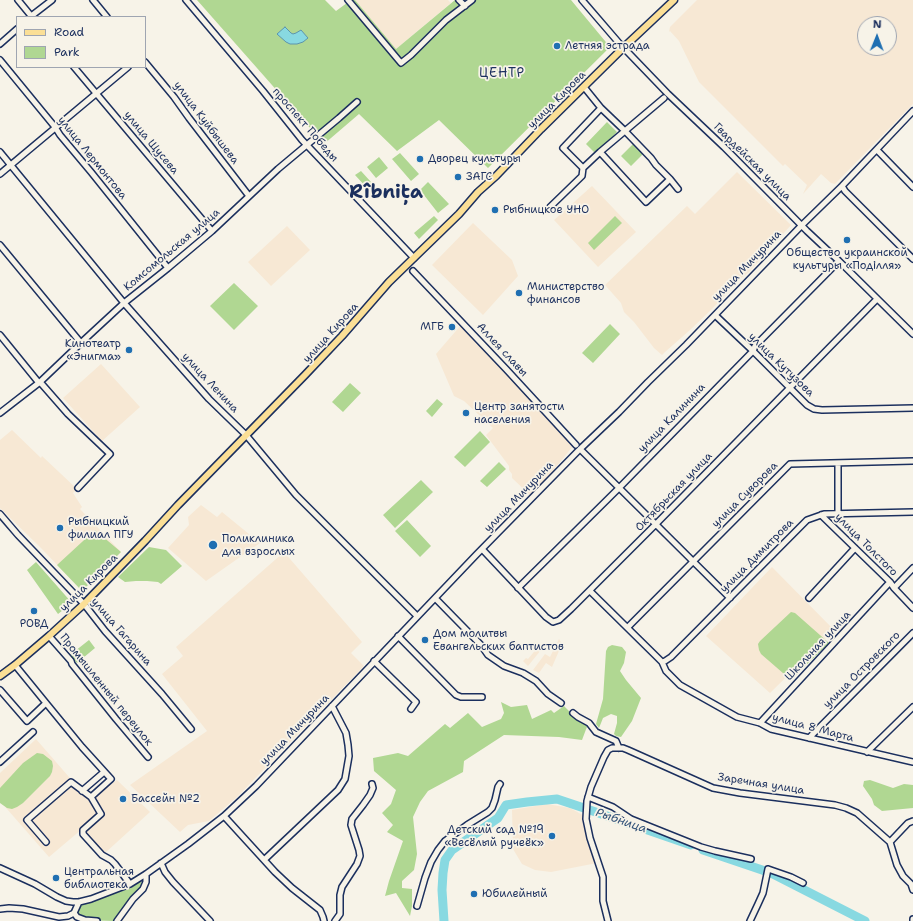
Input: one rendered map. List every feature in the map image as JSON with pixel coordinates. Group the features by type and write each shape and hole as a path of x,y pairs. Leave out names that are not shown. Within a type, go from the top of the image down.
{"main road":[{"name":"улица Кирова","path":"1,673 15,665 84,604 342,336 389,282 459,214 478,192 496,176 541,129 674,0"}],"street":[{"path":"18,0 30,16"},
{"path":"32,16 52,0"},
{"path":"93,0 106,16"},
{"name":"проспект Победы","path":"186,0 306,144 414,258"},
{"path":"348,0 401,63 446,20 472,0"},
{"path":"459,0 465,6"},
{"name":"Гвардейская улица","path":"582,0 623,48 668,94 724,147 913,334"},
{"path":"0,44 16,30"},
{"name":"улица Лермонтова","path":"0,60 168,268"},
{"name":"улица Куйбышева","path":"146,63 174,97 249,196"},
{"name":"улица Щусева","path":"75,68 212,231"},
{"path":"0,174 127,68"},
{"path":"584,87 601,108 651,158 678,189"},
{"path":"550,207 582,176 584,168 600,152 664,98"},
{"name":"Комсомольская улица","path":"0,413 40,383 124,303 212,231 306,144 357,102"},
{"path":"584,168 563,148 601,108"},
{"name":"улица Мичурина","path":"79,902 130,884 146,874 224,816 256,786 482,549 580,449 686,345 913,112"},
{"path":"876,150 913,186"},
{"name":"улица Ленина","path":"0,152 124,303 209,399 246,435 296,495 418,616"},
{"path":"600,152 646,202 670,178"},
{"path":"842,186 845,191 913,259"},
{"path":"0,245 81,343"},
{"name":"улица Калинина","path":"518,588 619,488 840,261"},
{"name":"Аллея славы","path":"413,271 576,445"},
{"name":"Октябрьская улица","path":"482,549 550,621 555,622 559,620 590,591 877,299"},
{"name":"улица Кутузова","path":"715,315 806,405 814,409 913,408"},
{"path":"0,335 68,414 110,454 78,488"},
{"path":"580,449 730,598"},
{"name":"улица Суворова","path":"628,627 790,464 913,461"},
{"path":"838,462 838,513"},
{"name":"улица Димитрова","path":"662,662 671,658 807,520 821,515 838,513 913,512"},
{"name":"улица Гагарина","path":"0,514 84,604 105,631 192,729"},
{"name":"улица Толстого","path":"821,515 890,582 913,608"},
{"path":"809,598 855,548"},
{"path":"894,588 913,568"},
{"name":"Школьная улица","path":"760,723 890,582"},
{"name":"улица 8 Марта","path":"590,591 662,662 666,671 680,685 737,717 760,723 771,729 913,762"},
{"path":"435,598 481,645 488,655 504,666 523,673 536,681 548,694 561,703"},
{"name":"улица Островского","path":"809,738 913,633"},
{"name":"Промышленный переулок","path":"49,636 148,757"},
{"path":"398,636 456,695 461,697 482,698"},
{"path":"374,661 416,702 411,709"},
{"path":"15,665 111,779 90,797"},
{"path":"0,690 27,721 46,703"},
{"path":"264,860 338,790 345,779 349,756 346,733 332,706"},
{"path":"867,752 913,707"},
{"name":"Заречная улица","path":"573,713 589,723 596,732 616,741 621,748 713,788 846,808 857,813 890,842"},
{"path":"0,762 33,732"},
{"path":"608,921 604,901 603,877 586,819 588,799 597,772 604,757 608,750 612,748 621,748"},
{"path":"82,791 104,772"},
{"path":"46,842 27,820 71,782 90,797 101,814 83,830 83,834 102,855 115,864 130,884"},
{"path":"335,921 340,914 340,895 342,886 357,864 360,856 360,850 351,825 352,819 370,795 373,788 372,784"},
{"path":"417,906 425,878 431,862 438,850 445,841 492,808 496,800 498,787 500,784"},
{"path":"588,799 613,807 631,819 701,847 751,859"},
{"path":"224,816 292,888 320,910 324,921"},
{"path":"913,821 908,823 890,842 897,865 903,876 911,884 913,890"},
{"path":"161,863 165,872 173,882 210,921"},
{"path":"0,868 35,884 66,901 79,902 74,913 68,916 60,917 24,909 0,909"},
{"path":"750,921 758,904 768,869 791,877 803,884"},
{"path":"117,921 143,889 146,882 146,874"},
{"path":"74,913 77,917 85,920 97,921"}],"shaded area":[{"path":"355,0 448,0 451,3 396,49"},
{"path":"697,0 913,0 913,104 835,184 831,183 821,174 803,194 807,185 785,164 783,166 699,82 679,41 670,31 669,32 670,27"},
{"path":"737,172 791,225 749,272 740,279 690,330 662,355 654,348 634,322 624,312 621,303 605,285 687,206 695,214"},
{"path":"592,186 636,232 598,267 554,220"},
{"path":"473,223 512,260 518,276 483,315 432,265"},
{"path":"287,226 310,250 271,286 248,262"},
{"path":"461,325 529,396 573,446 532,497 512,478 509,466 486,435 493,428 464,401 454,396 436,354"},
{"path":"101,364 140,407 102,441 63,398"},
{"name":"Рыбницкий филиал ПГУ","path":"12,430 41,458 42,456 77,489 73,493 82,507 80,509 121,552 82,591 0,508 0,440"},
{"name":"Поликлиника для взрослых","path":"201,505 217,517 222,512 260,543 206,581 168,548 189,525 188,517"},
{"path":"284,552 362,642 351,653 364,666 237,797 209,821 188,825 180,832 130,785 207,731 162,674 183,656 176,647"},
{"path":"772,567 834,630 770,693 706,636"},
{"path":"559,639 562,644 552,667 546,663 539,673 533,670 545,654 550,657"},
{"path":"538,647 541,650 528,666 523,661 526,658 528,659"},
{"path":"36,739 89,800 117,780 150,812 105,853 82,829 49,857 0,801 0,773"},
{"name":"Детский сад №19 «Весёлый ручеёк»","path":"547,804 570,808 588,818 588,823 598,855 597,863 551,872 535,870 522,864 513,849 512,810"}],"green space":[{"path":"197,0 325,0 336,11 351,0 355,0 396,49 455,0 571,0 610,47 488,168 439,120 397,151 359,114 324,144"},
{"path":"607,122 617,132 596,154 586,144"},
{"path":"633,144 643,154 631,166 621,156"},
{"path":"400,153 419,174 411,181 392,159"},
{"path":"379,157 388,168 376,178 367,167"},
{"path":"361,171 371,182 366,187 355,175"},
{"path":"428,182 449,204 438,213 420,190"},
{"path":"434,216 438,220 419,239 414,233"},
{"path":"615,216 622,223 594,250 588,243"},
{"path":"234,283 258,306 234,330 210,306"},
{"path":"610,324 620,334 593,363 582,353"},
{"path":"350,383 361,393 343,412 332,402"},
{"path":"437,399 443,404 432,417 426,411"},
{"path":"480,431 490,442 465,467 454,457"},
{"path":"499,462 506,469 487,487 480,481"},
{"path":"421,480 433,492 395,528 383,515"},
{"path":"407,520 431,546 420,557 395,531"},
{"path":"95,530 121,552 82,591 57,565"},
{"path":"149,547 166,550 182,566 161,584 158,582 147,581 125,582 118,577"},
{"path":"36,562 72,603 58,614 27,570"},
{"path":"791,612 795,613 829,643 791,680 761,654 758,644"},
{"path":"89,640 95,648 77,663 70,655"},
{"path":"612,645 622,647 626,652 624,663 620,671 641,698 632,721 621,737 614,734 617,716 611,714 603,718 599,728 596,724 603,699 606,651 608,647"},
{"path":"501,702 511,707 527,705 532,719 551,710 554,713 564,706 576,718 588,724 582,740 559,737 504,735 464,761 463,772 428,791 420,802 413,817 417,854 414,870 402,881 402,888 412,889 412,906 410,916 396,893 385,896 403,841 387,832 393,825 382,813 391,804 396,790 374,771 373,758 398,753 408,756 445,724 450,728 468,713 482,727 501,719 504,713"},
{"path":"37,753 43,754 52,761 53,766 50,776 23,803 12,809 7,808 0,803 0,788 23,763"},
{"path":"870,780 893,788 904,784 913,785 913,808 882,811 874,805 872,799 863,786 864,781"},
{"path":"141,881 141,889 113,921 84,920 77,915 80,905 131,888"}],"water":[{"path":"285,27 293,34 301,30 308,38 297,44 290,44 277,34"}],"waterway":[{"name":"Рыбница","path":"444,921 442,890 445,860 452,850 498,818 506,805 557,799 691,845"},
{"name":"Рыбница","path":"703,850 771,873 865,921"}],"place":[{"name":"Летняя эстрада","path":"557,46"},
{"name":"Дворец культуры","path":"420,159"},
{"name":"ЗАГС","path":"458,177"},
{"name":"Рыбницкое УНО","path":"495,210"},
{"name":"Общество украинской культуры «Поділля»","path":"847,240"},
{"name":"Министерство финансов","path":"519,293"},
{"name":"МГБ","path":"452,327"},
{"name":"Кинотеатр «Энигма»","path":"129,350"},
{"name":"Центр занятости населения","path":"466,413"},
{"name":"Рыбницкий филиал ПГУ","path":"60,528"},
{"name":"Поликлиника для взрослых","path":"213,545"},
{"name":"РОВД","path":"34,611"},
{"name":"Дом молитвы Евангельских баптистов","path":"425,640"},
{"name":"Бассейн №2","path":"123,799"},
{"name":"Детский сад №19 «Весёлый ручеёк»","path":"552,836"},
{"name":"Центральная библиотека","path":"56,878"},
{"name":"Юбилейный","path":"474,894"}],"district":[{"name":"ЦЕНТР","path":"502,74"},
{"name":"Rîbnița","path":"386,193"}]}
